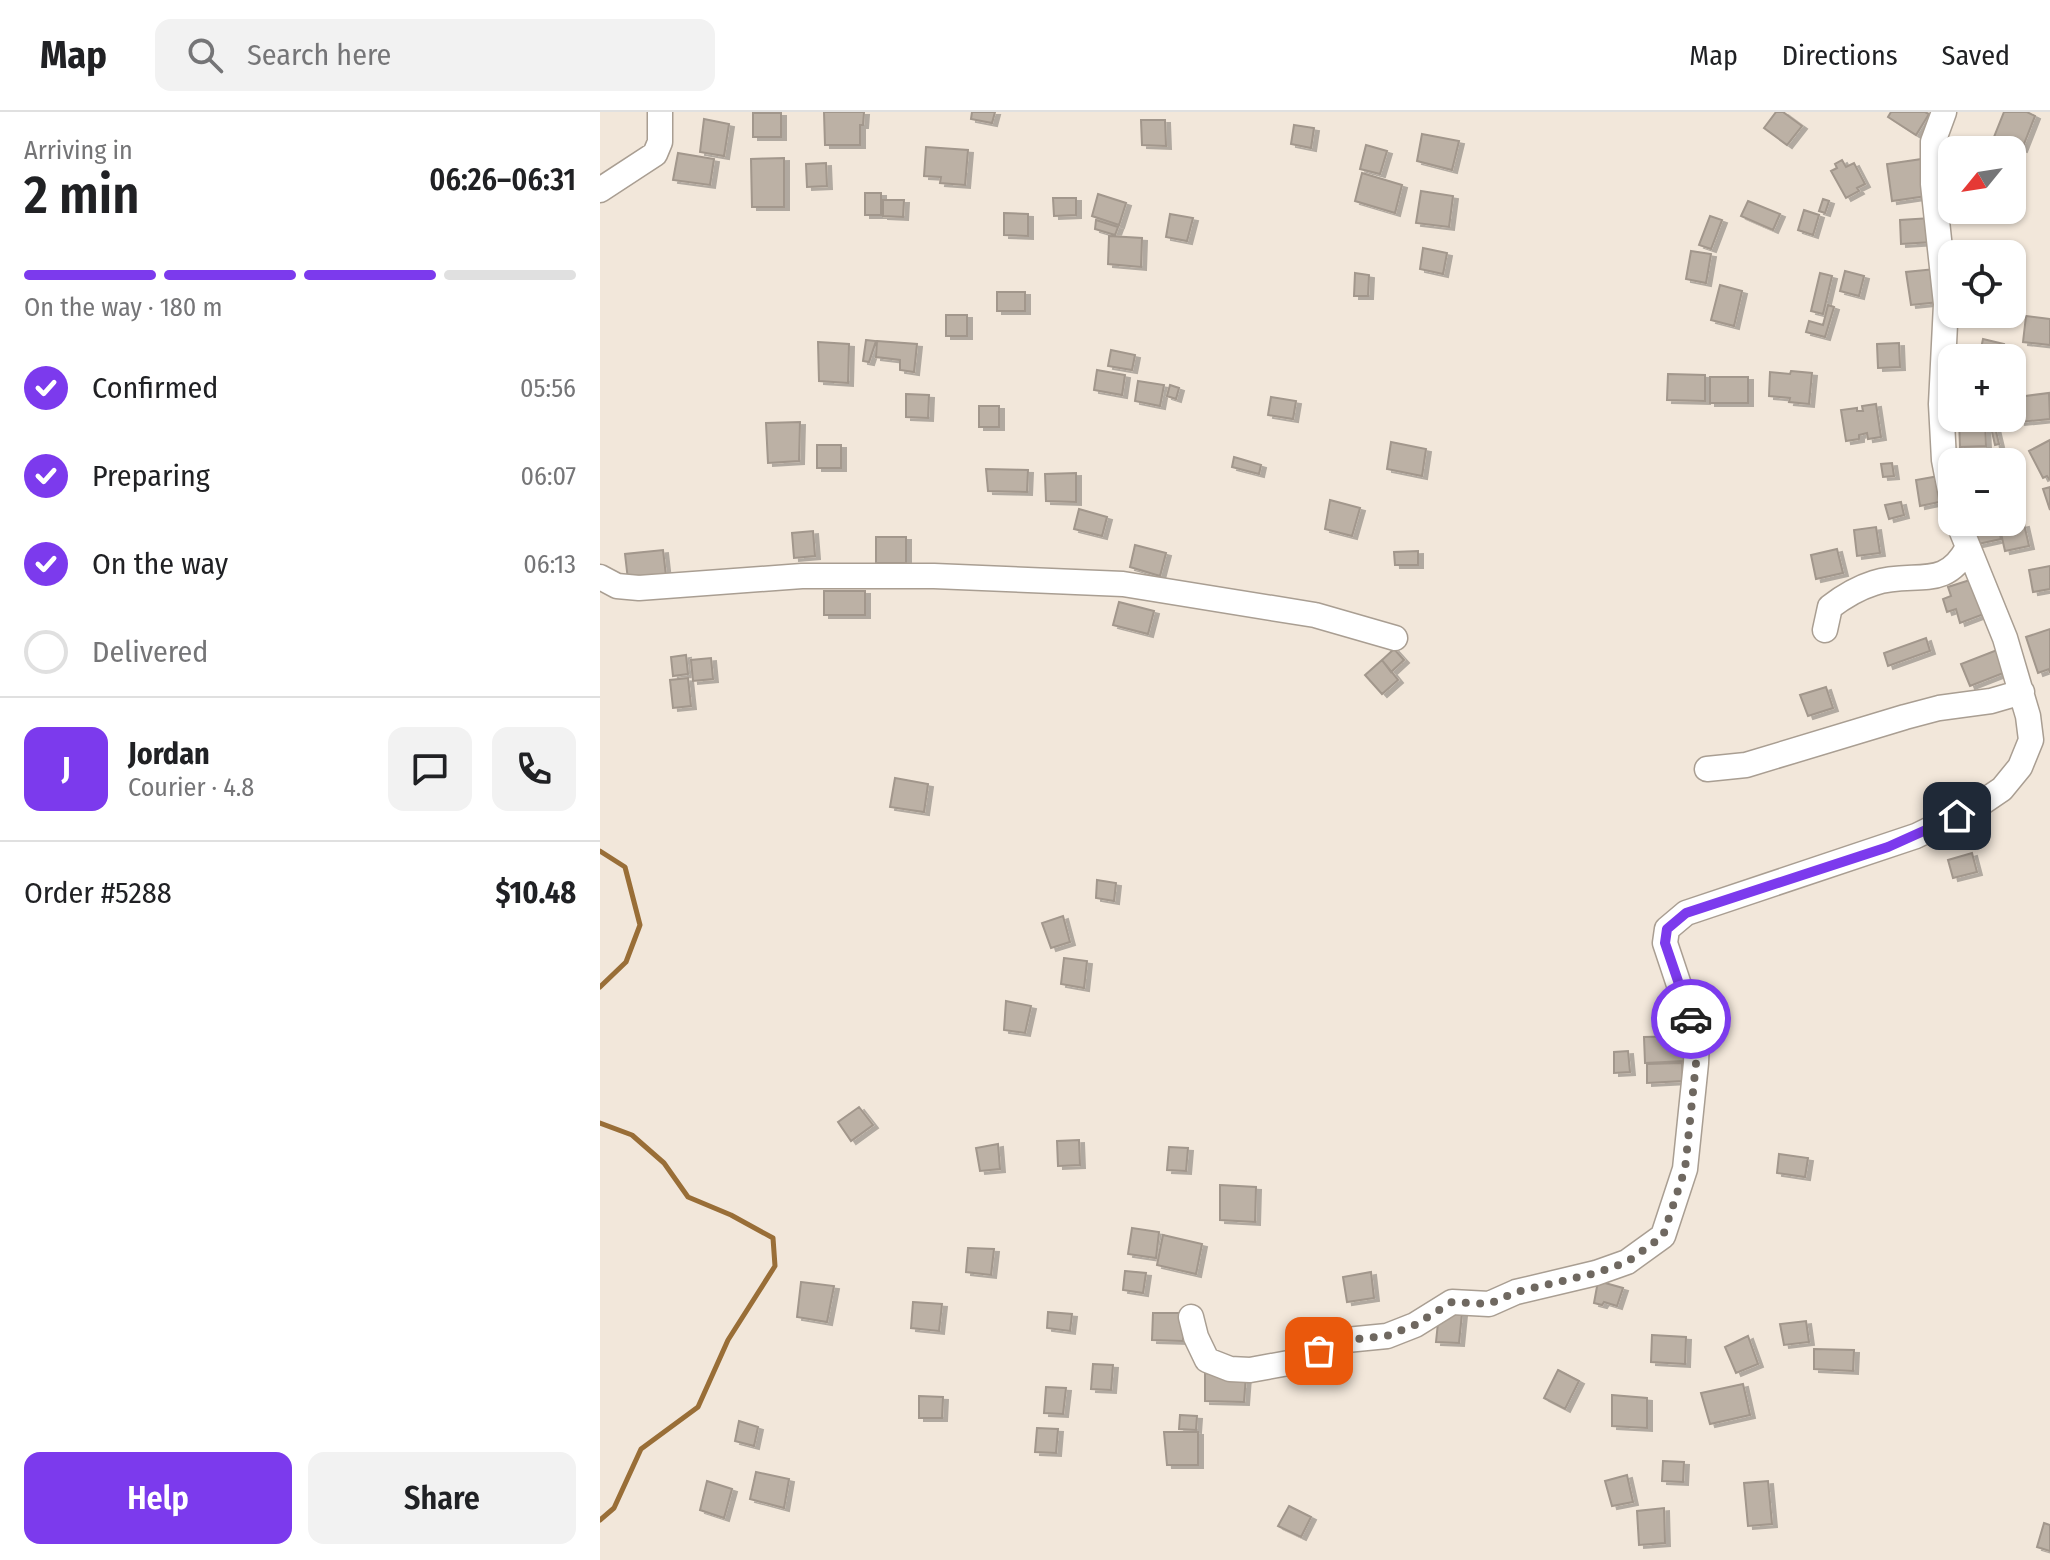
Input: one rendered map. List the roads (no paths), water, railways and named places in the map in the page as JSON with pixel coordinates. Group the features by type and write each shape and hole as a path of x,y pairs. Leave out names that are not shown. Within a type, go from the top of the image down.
{"street":[{"path":"600,190 655,154 660,142 660,112"},
{"path":"1943,448 1941,404 1946,304 1933,184 1933,142 1944,112"},
{"path":"1191,1317 1207,1360 1230,1369 1250,1370 1294,1362 1336,1341 1387,1336 1415,1325 1452,1302 1489,1304 1516,1292 1596,1273 1627,1262 1663,1236 1685,1169 1697,1039 1665,943 1667,929 1686,913 1888,847 1977,806 2002,789 2020,767 2031,740 2022,692 2005,638 1964,536"},
{"path":"1825,630 1830,607 1844,596 1875,583 1948,573 1960,562 1968,547"},
{"path":"600,577 617,586 639,588 802,576 934,576 1123,584 1315,615 1395,638"},
{"path":"1707,769 1746,765 1939,708 1991,701 2022,692"}],"waterway":[{"path":"600,851 625,867 640,925 626,962 600,987"},
{"path":"600,1123 632,1135 664,1163 688,1197 731,1215 773,1238 775,1266 728,1340 698,1407 641,1449 614,1508 600,1520"}]}
